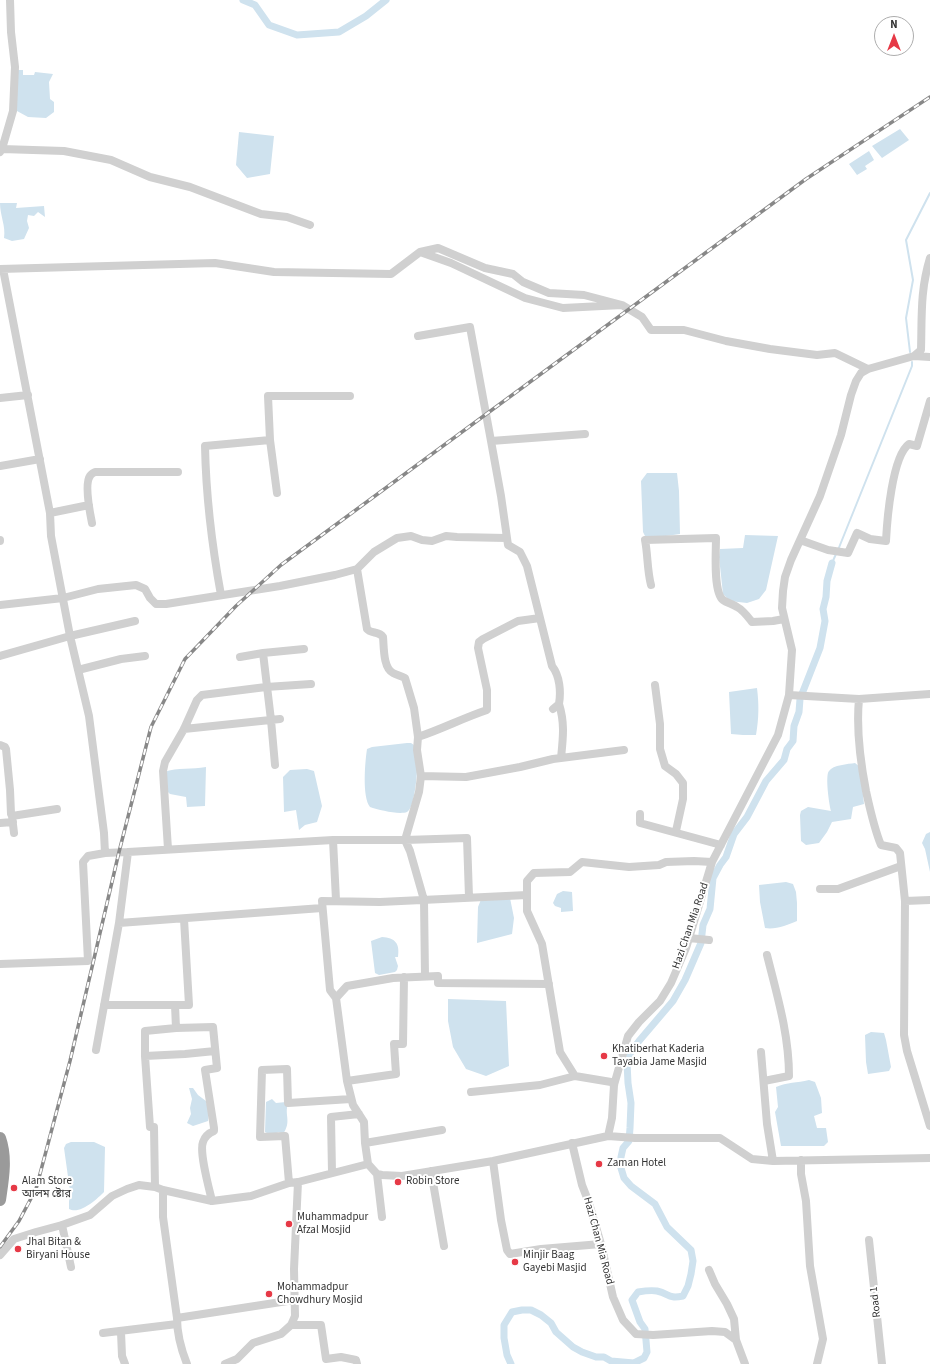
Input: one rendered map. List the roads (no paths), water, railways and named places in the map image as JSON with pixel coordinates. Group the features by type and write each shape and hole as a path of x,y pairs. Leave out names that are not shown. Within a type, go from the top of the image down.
{"highway":[{"path":"0,1138 4,1157 4,1173 0,1200"}],"street":[{"path":"10,0 11,32 15,67 13,111 1,150 64,151 111,160 150,177 190,187 261,214 287,217 310,224"},
{"path":"105,853 104,833 89,716 70,636 51,536 50,513 40,459 2,269 215,263 274,272 391,274 420,252 438,248 485,268 513,274 523,282 549,293 584,295 622,305 642,317 651,330 684,330 726,341 770,349 817,355 834,354 868,369 914,356 930,357"},
{"path":"420,252 451,263 525,298 563,308 622,305"},
{"path":"914,356 921,350 922,301 925,274 930,258"},
{"path":"418,336 470,327 501,496 506,538 508,545 520,552 528,566 552,666 556,671 560,696 556,707 563,716 564,730 562,758"},
{"name":"Hazi Chan Mia Road","path":"608,1136 612,1118 614,1085 628,1036 639,1022 660,1001 671,983 689,938 712,862 778,735 789,695 792,650 784,618 782,597 785,577 820,496 841,435 850,395 856,380 868,369"},
{"path":"0,398 28,395"},
{"path":"277,493 270,440 268,396 350,396"},
{"path":"800,540 828,550 848,553 857,533 870,538 886,541 887,515 896,468 905,447 909,444 917,446 930,401"},
{"path":"491,441 585,434"},
{"path":"221,595 208,512 204,446 270,440"},
{"path":"0,466 40,459"},
{"path":"92,523 88,487 88,479 91,474 95,472 178,472"},
{"path":"50,513 89,505"},
{"path":"0,605 63,598 98,589 136,586 145,589 150,598 156,604 166,604 280,586 357,569 374,552 397,538 411,536 422,540 432,541 446,536 457,538 506,538"},
{"path":"651,585 647,569 647,550 645,540 716,538 716,574 720,597 724,601 739,607 752,622 773,621 784,618"},
{"path":"357,569 367,629 382,635 384,657 390,670 394,674 401,675 405,678 414,708 418,738 417,750 421,776 419,792 405,840 410,851 424,900 425,976"},
{"path":"418,738 487,710 487,690 478,648 479,642 518,621 540,618"},
{"path":"0,656 70,636 135,621"},
{"path":"240,657 304,649"},
{"path":"263,653 275,766"},
{"path":"78,670 121,659 145,656"},
{"path":"168,849 163,770 165,762 184,729 197,700 202,695 266,687 311,684"},
{"path":"655,685 660,724 660,749 665,766 676,774 683,783 683,799 676,832"},
{"path":"789,695 859,699 930,694"},
{"path":"859,699 857,732 860,760 870,811 881,845 896,848 900,853 905,901 904,1035 907,1051 930,1126"},
{"path":"184,729 280,719"},
{"path":"0,745 5,747 4,768 10,790 11,814 14,833"},
{"path":"421,776 466,777 562,758 624,750"},
{"path":"0,823 57,809"},
{"path":"640,814 640,822 721,844"},
{"path":"0,964 88,961 83,862 88,856 105,853 333,840 467,838 468,897"},
{"path":"333,840 336,900"},
{"path":"96,1050 119,923 128,852"},
{"path":"575,1076 560,1052 542,944 527,911 527,881 534,873 570,872 582,862 629,867 659,865 666,862 712,862"},
{"path":"820,890 838,889 902,866"},
{"path":"382,1217 377,1174 368,1164 364,1122 353,1105 347,1081 336,998 330,990 322,900 380,902 527,895"},
{"path":"905,901 930,900"},
{"path":"119,923 322,908"},
{"path":"104,1005 189,1006 184,919"},
{"path":"689,938 709,940"},
{"path":"764,1081 789,1076 786,1037 779,1001 767,955"},
{"path":"336,998 347,986 404,977 438,976 438,983 549,984"},
{"path":"347,1081 396,1074 394,1044 403,1044 404,977"},
{"path":"175,1006 176,1028"},
{"path":"187,1364 181,1348 177,1321 159,1188 154,1127 150,1127 145,1056 145,1031 213,1027 217,1068 205,1070 214,1131 206,1136 202,1143 204,1166 212,1201"},
{"path":"145,1056 215,1051"},
{"path":"762,1052 767,1124 773,1161"},
{"path":"225,1364 238,1361 253,1343 281,1334 291,1325 295,1316 293,1183 285,1136 260,1137 262,1070 287,1069 288,1103 351,1099"},
{"path":"471,1092 540,1085 575,1076 611,1082 614,1085"},
{"path":"332,1173 331,1117 359,1114"},
{"path":"365,1143 442,1130"},
{"path":"377,1174 402,1176 492,1161 608,1136 635,1138 720,1138 752,1159 773,1161 930,1158"},
{"name":"Hazi Chan Mia Road","path":"572,1144 582,1185 601,1244 613,1297 623,1320 636,1334 653,1335 712,1331 725,1332 736,1340"},
{"path":"801,1160 801,1174 806,1201 810,1266 823,1339 817,1364"},
{"path":"492,1161 501,1220 507,1250 510,1254 541,1249 601,1244"},
{"path":"0,1255 14,1239 90,1215 112,1196 139,1185 159,1188 212,1201 252,1196 293,1183 368,1164"},
{"path":"430,1171 444,1246"},
{"path":"62,1225 72,1267"},
{"name":"Road 1","path":"869,1240 882,1364"},
{"path":"709,1270 734,1319 736,1340 743,1364"},
{"path":"103,1333 121,1332 294,1300"},
{"path":"291,1325 321,1325 326,1359 341,1357 356,1360 357,1364"},
{"path":"121,1332 122,1356 124,1364"}],"water":[{"path":"18,70 23,70 23,75 34,75 35,72 53,74 49,82 50,99 54,102 54,112 46,118 28,117 17,111 15,104"},
{"path":"900,129 909,140 882,158 872,146"},
{"path":"239,132 274,136 270,174 247,178 236,165"},
{"path":"869,151 874,160 865,166 867,169 857,175 849,164"},
{"path":"0,203 17,203 16,208 44,206 45,217 38,212 34,216 28,215 27,221 29,228 24,239 12,241 4,238"},
{"path":"647,473 677,473 680,534 645,536 643,532 641,481"},
{"path":"745,535 778,536 766,590 759,599 747,603 730,601 723,594 719,557 720,549 743,548"},
{"path":"757,688 758,723 756,735 731,734 729,692"},
{"path":"407,743 414,745 417,767 415,792 412,805 407,812 403,813 394,813 370,807 367,802 365,788 367,749 372,747"},
{"path":"855,763 860,767 864,804 853,807 851,819 832,822 819,843 806,845 801,841 801,811 808,807 831,811 827,784 829,771 837,766"},
{"path":"206,767 205,806 187,807 186,797 170,794 165,789 164,772"},
{"path":"307,769 314,771 322,806 317,822 305,825 299,830 296,810 284,812 283,777 290,770"},
{"path":"930,832 930,872 925,849 922,843 926,834"},
{"path":"786,882 793,884 796,892 797,921 777,928 765,928 760,902 759,885"},
{"path":"563,891 572,892 573,911 561,912 561,908 555,906 553,903 557,894"},
{"path":"482,897 510,898 514,918 512,934 477,943 478,907"},
{"path":"382,937 396,942 398,957 395,957 398,966 395,972 379,975 375,973 371,941"},
{"path":"448,999 506,1001 509,1066 486,1076 466,1069 453,1047 448,1021"},
{"path":"871,1032 884,1033 891,1067 889,1071 868,1074 865,1035"},
{"path":"809,1080 815,1082 821,1098 822,1113 814,1116 817,1128 826,1128 828,1142 824,1146 781,1146 775,1112 778,1107 776,1087 784,1084"},
{"path":"189,1088 193,1088 198,1095 206,1101 209,1113 208,1121 193,1126 187,1123 191,1114 190,1108 192,1099"},
{"path":"272,1099 276,1103 286,1102 288,1104 287,1125 283,1134 279,1132 271,1135 265,1132 266,1102"},
{"path":"71,1142 94,1142 105,1147 104,1192 88,1205 78,1210 69,1209 70,1191 64,1148 66,1144"}],"waterway":[{"path":"243,0 255,5 269,25 297,35 339,32 366,16 386,0"},
{"path":"910,352 906,318 913,280 906,240 930,193"},
{"path":"838,550 912,366 912,362"},
{"path":"832,563 836,554"},
{"path":"511,1364 507,1355 504,1338 504,1325 512,1312 522,1310 531,1310 541,1315 551,1323 556,1332 573,1347 582,1352 596,1357 604,1357 611,1361 634,1363 644,1358 647,1352 645,1329 640,1322 632,1300 638,1292 648,1291 657,1291 672,1297 683,1296 688,1286 693,1261 691,1250 667,1227 655,1204 631,1186 624,1178 621,1168 623,1148 629,1141 630,1128 631,1103 627,1062 631,1052 673,1001 685,980 701,943 703,925 710,909 713,878 726,857 734,834 747,817 766,781 784,760 787,749 793,741 794,726 799,712 800,699 820,648 825,621 823,609 826,597 827,581 832,563"}],"railway":[{"path":"0,1247 19,1221 36,1189 70,1061 119,852 151,727 185,659 236,606 281,565 806,179 930,97"}],"place":[{"name":"Khatiberhat Kaderia Tayabia Jame Masjid","path":"604,1056"},
{"name":"Zaman Hotel","path":"599,1164"},
{"name":"Robin Store","path":"398,1182"},
{"name":"Alam Store আলম ষ্টোর","path":"14,1188"},
{"name":"Muhammadpur Afzal Mosjid","path":"289,1224"},
{"name":"Jhal Bitan & Biryani House","path":"18,1249"},
{"name":"Minjir Baag Gayebi Masjid","path":"515,1262"},
{"name":"Mohammadpur Chowdhury Mosjid","path":"269,1294"}]}
